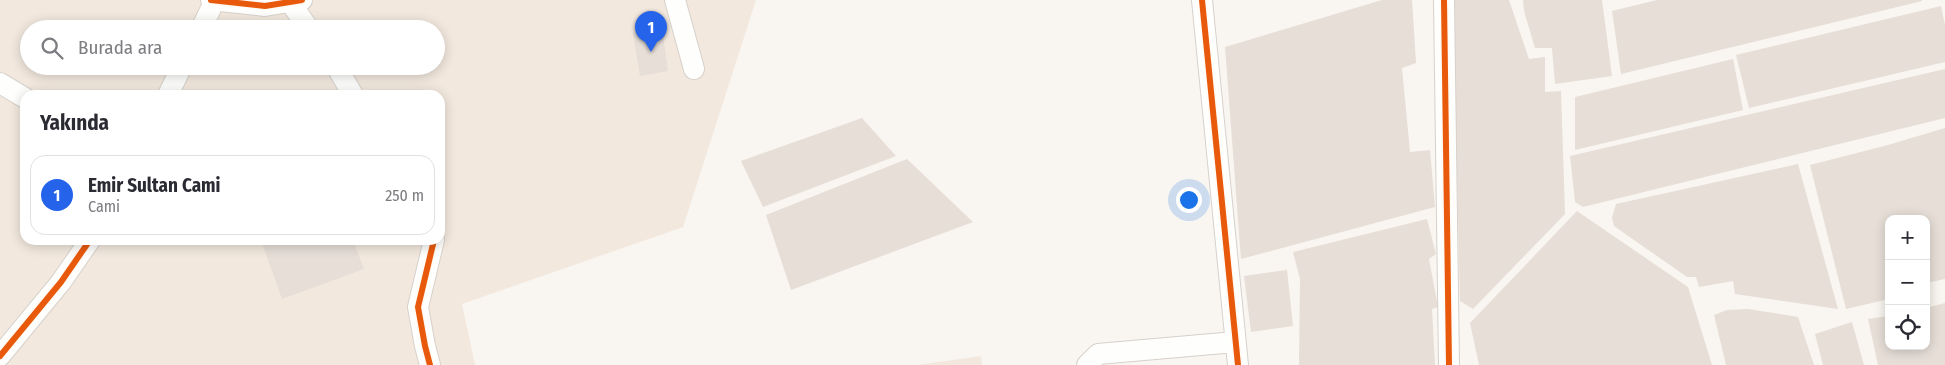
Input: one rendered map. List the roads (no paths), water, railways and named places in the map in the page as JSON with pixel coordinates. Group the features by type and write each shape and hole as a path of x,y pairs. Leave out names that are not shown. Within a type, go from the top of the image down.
{"street":[{"path":"205,20 214,0 265,6 296,1 306,20"},
{"path":"675,0 694,69"},
{"path":"1202,0 1238,365"},
{"path":"1444,0 1449,365"},
{"path":"170,90 178,75"},
{"path":"341,75 349,90"},
{"path":"0,82 20,95"},
{"path":"0,356 61,282 87,245"},
{"path":"430,365 418,307 433,245"},
{"path":"1087,365 1098,354 1235,342"}],"place":[{"name":"Emir Sultan Cami","path":"651,52"}]}
